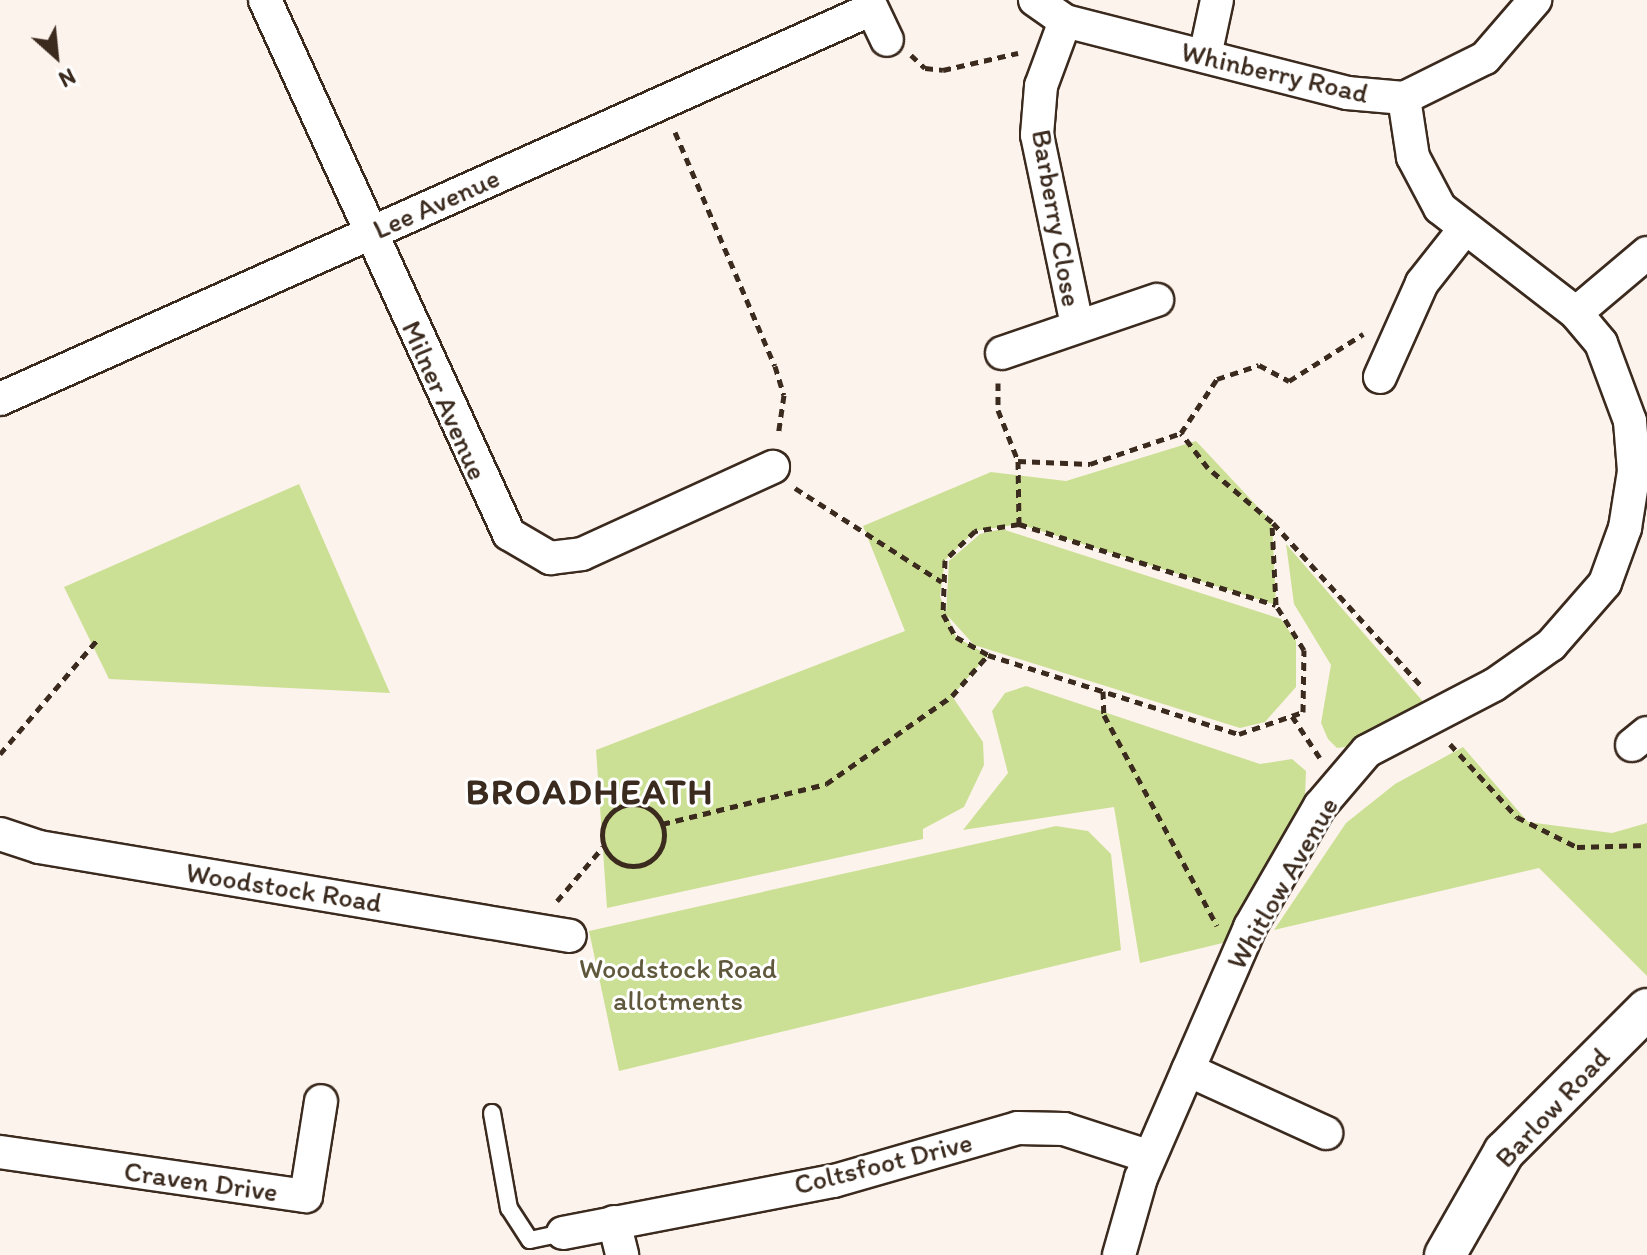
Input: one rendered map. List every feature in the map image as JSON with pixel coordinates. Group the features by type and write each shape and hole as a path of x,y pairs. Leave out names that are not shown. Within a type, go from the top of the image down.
{"street":[{"name":"Milner Avenue","path":"265,0 500,521 527,549 550,558 582,554 773,467"},
{"name":"Whinberry Road","path":"1035,0 1062,32 1205,56 1347,93 1404,98 1485,58 1535,0"},
{"path":"1205,56 1217,0"},
{"name":"Lee Avenue","path":"0,399 870,4 887,40"},
{"name":"Barberry Close","path":"1062,32 1041,86 1037,135 1077,324"},
{"name":"Whitlow Avenue","path":"1119,1255 1150,1157 1235,961 1339,785 1367,751 1436,715 1551,645 1605,583 1636,532 1630,421 1601,343 1576,313 1463,231 1424,184 1404,98"},
{"path":"1380,377 1403,333 1422,283 1463,231"},
{"path":"1576,313 1647,253"},
{"name":"Barberry Close","path":"1002,353 1077,324 1157,300"},
{"name":"Woodstock Road","path":"0,834 39,847 556,933"},
{"name":"Barlow Road","path":"1445,1255 1504,1152 1647,1009"},
{"path":"1188,1070 1326,1133"},
{"name":"Craven Drive","path":"0,1152 306,1196 321,1101"},
{"name":"Coltsfoot Drive","path":"563,1233 834,1181 1018,1128 1064,1129 1150,1157"},
{"path":"614,1222 622,1255"}],"lane":[{"path":"492,1113 509,1208 530,1240 563,1233"}],"path":[{"path":"887,40 925,68 943,70 1062,32"},
{"path":"662,101 784,395 773,467 850,530 942,582"},
{"path":"1018,461 1090,464 1181,433 1217,379 1259,365 1289,381 1370,330 1403,333"},
{"path":"1002,353 998,410 1018,461 1019,524"},
{"path":"1181,433 1208,468 1272,522 1436,715 1517,817 1577,847 1647,845"},
{"path":"1272,522 1276,605 1304,650 1303,712 1239,734 988,655 956,637 943,614 945,560 975,531 1019,524 1276,605"},
{"path":"0,754 97,640"},
{"path":"662,824 826,784 952,696 988,655"},
{"path":"1103,691 1104,715 1235,961"},
{"path":"1292,716 1339,785"},
{"path":"556,933 561,892 603,847 606,819 621,806 650,809 662,824 662,846 649,862 618,863 603,847"}],"green space":[{"path":"1196,441 1272,522 1276,605 1019,524 975,531 945,560 940,596 956,637 988,655 952,696 983,742 984,765 964,807 923,829 923,839 607,908 596,750 905,631 863,526 991,472 1066,481"},
{"path":"299,484 390,693 109,679 64,587"},
{"path":"1002,529 1281,619 1296,641 1296,687 1265,722 1240,728 974,645 946,614 949,561 980,534"},
{"path":"1286,544 1426,705 1353,746 1337,748 1328,739 1321,723 1331,665 1294,604"},
{"path":"1026,686 1260,764 1292,759 1306,771 1305,797 1231,941 1140,963 1114,807 963,830 1008,773 992,711 1005,693"},
{"path":"1463,747 1528,822 1612,833 1647,823 1647,976 1539,868 1274,930 1346,823 1395,784"},
{"name":"Woodstock Road allotments","path":"1056,826 1088,831 1111,854 1121,950 619,1071 589,931"}],"district":[{"name":"BROADHEATH","path":"590,792"}]}
